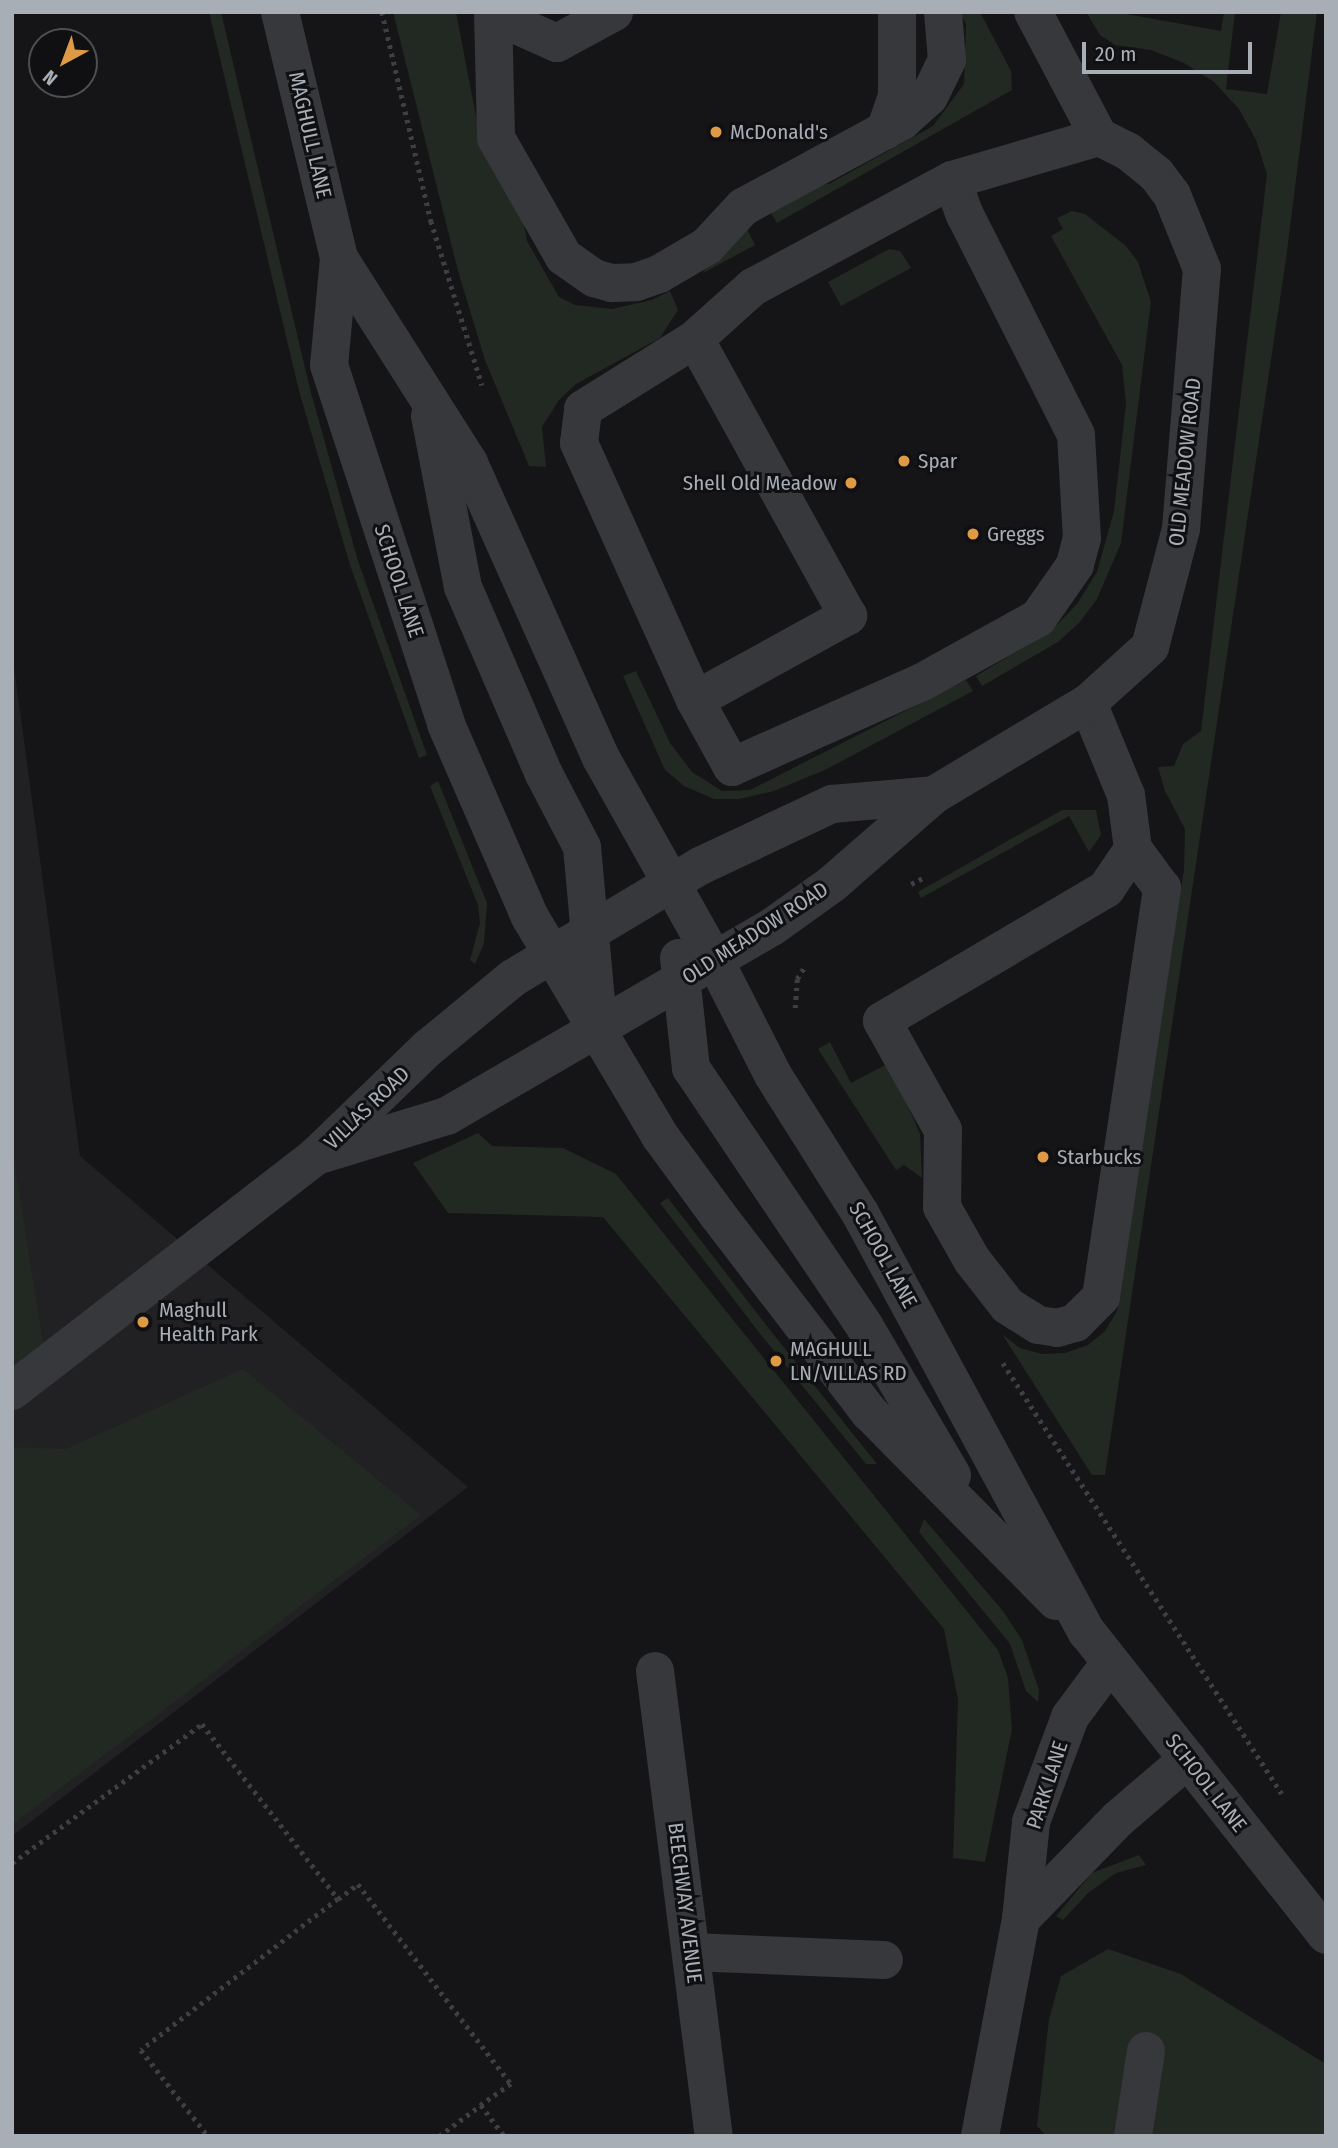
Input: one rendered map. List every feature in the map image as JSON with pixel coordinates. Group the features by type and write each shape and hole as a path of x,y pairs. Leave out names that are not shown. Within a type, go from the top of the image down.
{"street":[{"name":"MAGHULL LANE","path":"280,12 340,258"},
{"path":"614,12 558,43 493,14 496,138 564,257 603,281 636,282 659,274 707,246 743,207 885,131 929,97 947,60 943,12"},
{"path":"885,131 897,97 897,12"},
{"path":"952,180 965,215 1076,435 1082,538 1075,565 1038,618 922,682 732,767 695,700 579,443 583,409 695,340 753,287 952,180 1099,137 1033,12"},
{"name":"OLD MEADOW ROAD","path":"598,1031 715,961 832,884 934,794 1088,703 1150,647 1164,606 1181,529 1202,270 1184,220 1156,174 1129,152 1099,137"},
{"name":"SCHOOL LANE","path":"340,258 469,463 601,758 715,961 773,1075 860,1213 1087,1632"},
{"name":"SCHOOL LANE","path":"340,258 329,365 446,724 530,917 677,1161 852,1390 1087,1632 1326,1934"},
{"path":"695,340 848,616 695,700"},
{"name":"SCHOOL LANE","path":"425,393 463,587 544,774 582,847 598,1031"},
{"path":"1088,703 1126,795 1133,849 1162,888 1101,1297 1075,1323 1057,1328 1023,1318 972,1260 942,1207 943,1130 908,1063 882,1021 1106,889 1133,849"},
{"name":"OLD MEADOW ROAD","path":"671,883 832,804 934,794"},
{"name":"SCHOOL LANE","path":"671,883 691,1068 865,1327 979,1522"},
{"name":"VILLAS ROAD","path":"316,1156 428,1048 513,978 671,883"},
{"name":"VILLAS ROAD","path":"316,1156 447,1116 598,1031"},
{"path":"12,1391 316,1156"},
{"name":"PARK LANE","path":"980,2136 1021,1919 1031,1822 1070,1717 1110,1663"},
{"name":"BEECHWAY AVENUE","path":"655,1671 714,2136"},
{"path":"1021,1919 1118,1819 1188,1759"},
{"path":"691,1952 884,1960"},
{"path":"1133,2136 1146,2051"}],"path":[{"path":"12,1863 202,1724 338,1899"},
{"path":"208,2136 141,2050 358,1884 511,2084 439,2136"},
{"path":"481,2105 504,2136"}],"shaded area":[{"path":"209,12 221,12 310,389 358,561 427,755 419,758 350,565 299,391"},
{"path":"393,12 456,12 479,132 522,214 527,241 559,297 575,305 612,309 652,300 670,291 678,310 660,338 576,384 559,400 542,427 546,467 529,466 485,360 458,271"},
{"path":"960,12 980,12 1011,71 1012,90 777,223 771,213 746,227 755,245 703,273 728,238 812,182 829,184 933,126 964,84 966,24"},
{"path":"1086,12 1115,12 1221,31 1224,12 1235,12 1226,89 1267,94 1281,12 1317,12 1286,259 1105,1475 1092,1475 1002,1334 1020,1348 1042,1354 1065,1353 1088,1345 1105,1331 1117,1311 1184,869 1185,829 1165,791 1158,767 1174,766 1183,744 1201,731 1267,174 1256,140 1239,109 1214,82 1184,63 1151,50 1115,45 1100,35"},
{"path":"1072,211 1085,214 1126,246 1138,262 1151,302 1121,543 1097,599 1079,623 1058,642 982,686 976,676 1051,631 1077,604 1097,572 1114,511 1126,404 1122,365 1051,236 1063,229 1057,218"},
{"path":"889,249 900,251 911,268 841,306 828,282"},
{"name":"Maghull Health Park","path":"12,652 80,1156 468,1487 12,1836"},
{"path":"636,671 670,743 692,772 722,791 750,790 966,680 973,691 827,769 774,791 739,799 714,799 684,786 665,770 623,676"},
{"path":"438,781 487,903 484,944 475,964 470,960 480,923 478,905 430,786"},
{"path":"1062,810 1096,810 1101,835 1089,852 1069,816 921,898 918,892"},
{"path":"830,1042 851,1083 889,1063 920,1134 922,1178 904,1165 896,1170 818,1049"},
{"path":"478,1133 492,1146 563,1148 616,1174 998,1650 1008,1678 1012,1729 985,1862 953,1858 958,1700 944,1629 603,1217 448,1213 413,1163"},
{"path":"12,1147 43,1343 12,1367"},
{"path":"668,1198 877,1464 866,1464 761,1335 660,1203"},
{"path":"243,1369 421,1515 12,1825 12,1447 66,1449"},
{"path":"924,1519 1003,1611 1022,1640 1039,1690 1038,1702 1026,1691 1010,1644 919,1532"},
{"path":"1139,1855 1146,1865 1116,1873 1088,1893 1063,1920 1056,1916 1092,1873"},
{"path":"1108,1949 1181,1974 1326,2064 1326,2136 1046,2136 1037,2126 1049,2019 1061,1976"}],"place":[{"name":"McDonald's","path":"716,132"},
{"name":"Spar","path":"904,461"},
{"name":"Shell Old Meadow","path":"851,483"},
{"name":"Greggs","path":"973,534"},
{"name":"Starbucks","path":"1043,1157"},
{"name":"Maghull Health Park","path":"143,1322"},
{"name":"MAGHULL LN/VILLAS RD","path":"776,1361"}]}
